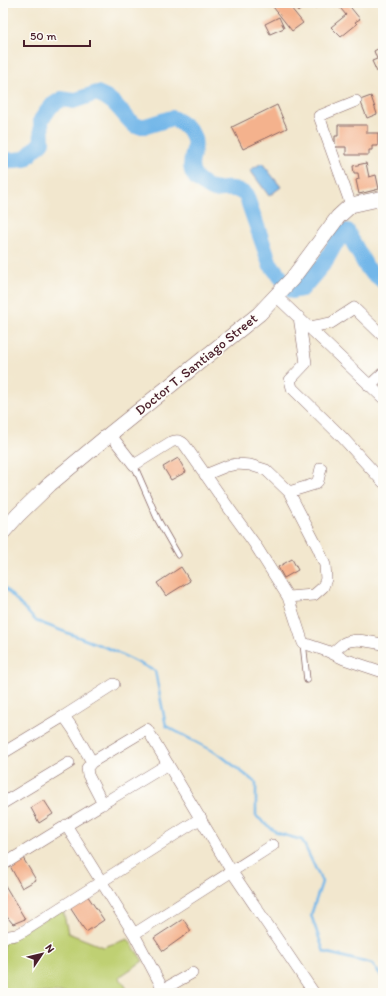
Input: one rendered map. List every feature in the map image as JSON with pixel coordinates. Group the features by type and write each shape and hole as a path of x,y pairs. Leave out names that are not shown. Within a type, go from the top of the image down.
{"street":[{"path":"351,205 319,116 356,101"},
{"name":"Doctor T. Santiago Street","path":"3,532 50,484 259,314 292,279 338,216 351,205 383,198"},
{"path":"277,295 383,398"},
{"path":"310,328 331,323 354,308 383,336"},
{"path":"299,317 306,363 290,380 292,388 342,437 383,482"},
{"path":"369,386 383,373"},
{"path":"110,434 134,465 175,440 184,444 254,543 288,597 303,643 332,653 344,660 383,672"},
{"path":"205,475 227,466 238,464 250,465 266,470 288,492 318,548 325,565 326,579 323,587 314,595 288,597"},
{"path":"288,492 316,484 321,468"},
{"path":"332,653 350,640 382,644"},
{"path":"3,753 114,684"},
{"path":"64,716 74,729 92,762"},
{"path":"103,804 86,771 87,768 92,762 147,729 232,872 314,993"},
{"path":"3,803 69,763"},
{"path":"3,865 66,825 168,764"},
{"path":"3,937 24,931 201,818"},
{"path":"66,825 134,934 165,991 192,972"},
{"path":"134,934 273,845"}],"lane":[{"path":"134,465 158,520 178,555"},
{"path":"303,643 307,680"}],"green space":[{"path":"63,910 68,933 103,947 128,939 143,961 119,977 130,993 3,993 3,940"}],"water":[{"path":"262,163 281,187 269,196 250,170"}],"building":[{"path":"270,3 287,3 303,23 292,31"},
{"path":"292,3 308,3 298,12"},
{"path":"311,3 324,3 315,8"},
{"path":"336,3 347,3 360,19 355,22 357,24 341,37 331,27 346,15"},
{"path":"279,17 284,28 270,34 265,24"},
{"path":"383,46 382,83 372,61 377,59 374,51"},
{"path":"371,96 377,114 367,118 360,100"},
{"path":"277,105 287,128 243,149 232,127"},
{"path":"338,125 367,125 367,133 378,133 378,146 372,146 372,150 369,150 369,155 346,155 346,147 335,147 335,136 338,136"},
{"path":"366,163 369,177 376,175 379,189 359,194 356,180 359,179 358,173 354,173 353,166"},
{"path":"178,458 186,472 171,480 163,467"},
{"path":"292,559 298,570 284,578 278,567"},
{"path":"181,567 190,581 166,596 157,583"},
{"path":"44,800 53,814 39,823 31,808"},
{"path":"23,858 36,880 22,888 10,866"},
{"path":"3,882 25,919 13,924 3,912"},
{"path":"87,895 104,920 86,932 69,906"},
{"path":"183,919 191,931 163,951 154,938"}],"waterway":[{"path":"3,161 25,159 42,142 41,120 51,106 62,99 73,101 97,93 114,103 135,126 146,126 172,118 185,126 192,134 194,141 191,163 192,171 196,178 214,190 233,189 246,195 270,264 292,291 302,289 325,262 335,244 347,231 367,268 383,281"},
{"path":"3,586 36,621 110,649 155,671 166,726 220,755 256,783 256,816 277,833 302,840 322,882 311,915 324,952 372,964 383,978"}]}
